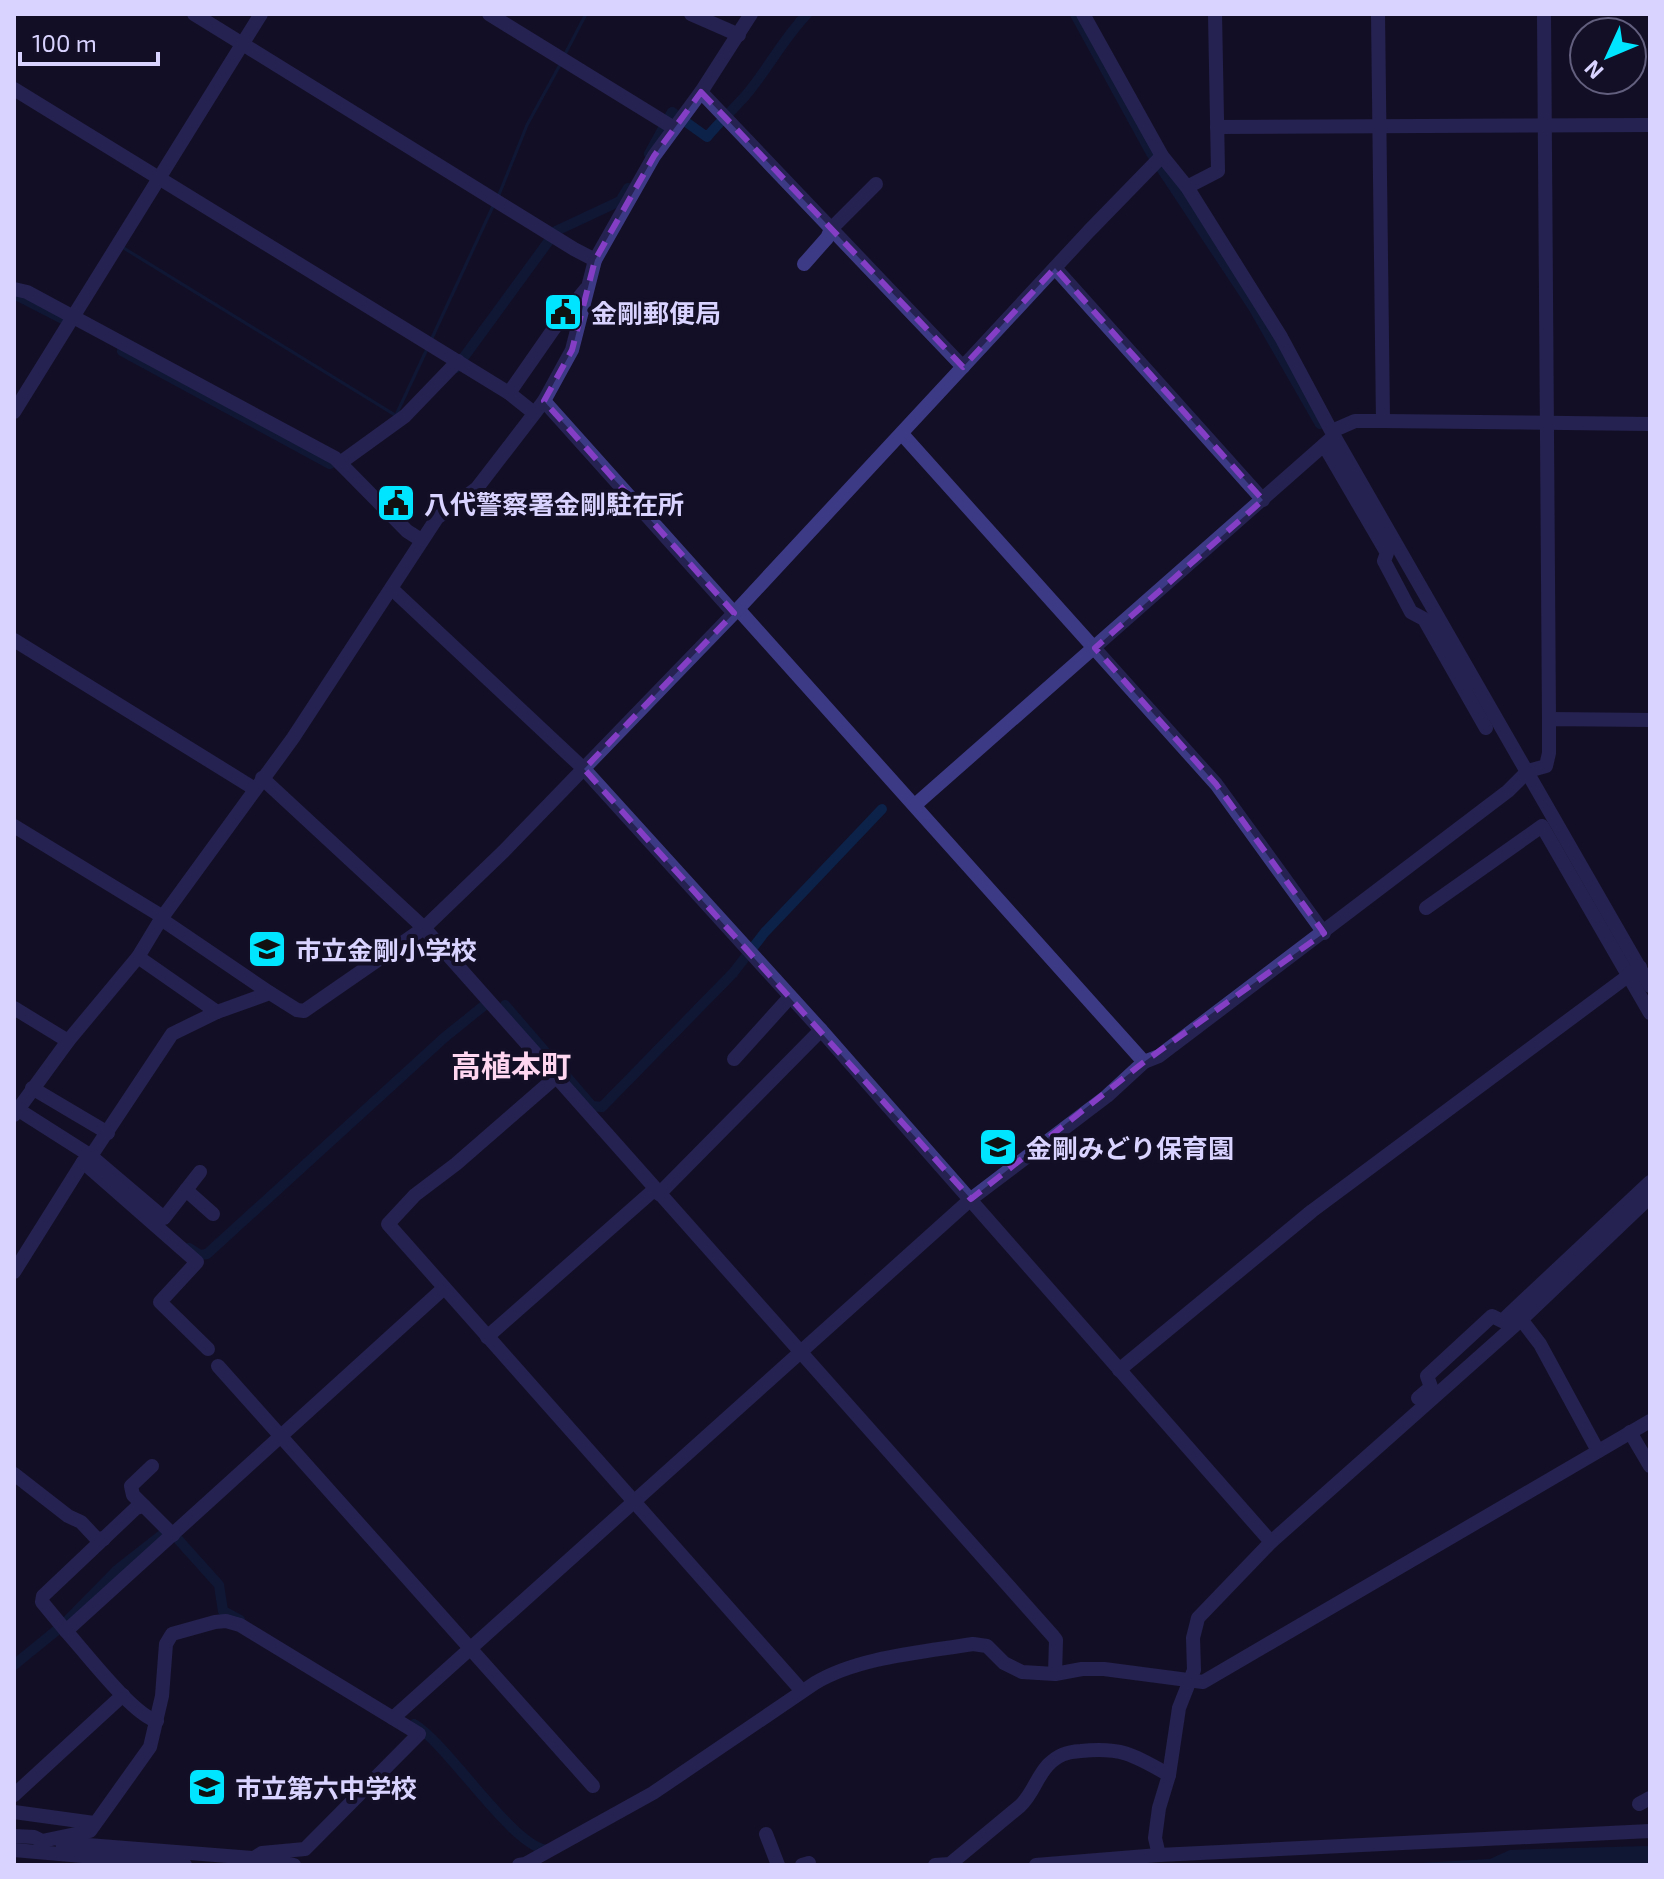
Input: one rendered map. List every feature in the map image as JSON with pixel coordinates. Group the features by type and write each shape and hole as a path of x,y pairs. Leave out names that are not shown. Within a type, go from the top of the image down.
{"street":[{"path":"194,14 595,260"},
{"path":"14,412 261,14"},
{"path":"489,14 675,127"},
{"path":"691,14 739,35"},
{"path":"200,1172 164,1218 87,1159 15,1110 138,957 162,918 293,738 437,518 477,488 539,407 568,359 595,260 646,169 697,98 751,14"},
{"path":"1083,14 1158,159 1187,187 1262,304 1387,553 1384,561 1411,612 1424,619 1486,728"},
{"path":"1187,187 1218,171 1215,14"},
{"path":"1378,14 1383,421"},
{"path":"393,1718 971,1199 1107,1096 1144,1062 1159,1056 1324,933 1508,791 1528,771 1546,766 1549,719 1544,14"},
{"path":"14,89 509,393 539,407 736,611 915,805 1144,1062"},
{"path":"697,98 725,116 963,367"},
{"path":"1217,127 1650,125"},
{"path":"14,826 162,918 270,993 304,1011 424,928 584,769 736,611 1158,159"},
{"path":"804,264 831,229 876,184"},
{"path":"1055,268 1263,500"},
{"path":"14,289 27,292 74,317 340,463 407,531 421,540"},
{"path":"509,393 586,289"},
{"path":"544,345 568,359"},
{"path":"340,463 405,416 461,363"},
{"path":"915,805 1097,650 1330,437 1355,421 1650,424"},
{"path":"902,434 1216,784 1324,933"},
{"path":"1330,437 1528,771 1635,971 1650,1013"},
{"path":"392,589 584,769 821,1030 1268,1538"},
{"path":"14,640 258,784 424,928 1053,1636 1056,1640 1055,1674"},
{"path":"1549,719 1650,720"},
{"path":"1426,908 1542,826 1635,971 1650,986"},
{"path":"138,957 217,1012"},
{"path":"1119,1370 1312,1211 1635,971"},
{"path":"14,1272 172,1034 217,1012 270,993"},
{"path":"734,1059 790,997"},
{"path":"14,1008 68,1041"},
{"path":"487,1337 657,1191 821,1030"},
{"path":"556,1077 456,1164 415,1195 388,1224 802,1691"},
{"path":"32,1088 108,1133"},
{"path":"87,1159 197,1262 160,1302 208,1349"},
{"path":"1159,1855 1155,1838 1157,1823 1169,1775 1179,1708 1194,1670 1193,1638 1198,1618 1268,1538 1431,1387 1427,1376 1492,1316 1502,1321 1518,1315 1650,1182"},
{"path":"186,1190 213,1214"},
{"path":"1268,1538 1650,1197"},
{"path":"66,1631 444,1288"},
{"path":"1518,1315 1540,1344 1598,1451"},
{"path":"218,1366 593,1786"},
{"path":"519,1865 653,1793 828,1675 855,1667 973,1644 987,1646 1004,1663 1022,1672 1055,1674 1104,1669 1203,1682 1650,1421"},
{"path":"1630,1432 1650,1466"},
{"path":"152,1466 131,1486 133,1495 173,1535"},
{"path":"14,1474 68,1516 81,1522 96,1538 104,1539"},
{"path":"144,1506 136,1508 43,1596 42,1602 123,1695 145,1716 157,1721"},
{"path":"42,1841 87,1833 150,1747 157,1721 168,1638 172,1634 226,1621 240,1625 419,1734 305,1849 262,1853 254,1858"},
{"path":"14,1795 123,1695"},
{"path":"935,1865 950,1864 1020,1806 1029,1797 1044,1770 1066,1752 1108,1748 1138,1757 1169,1775"},
{"path":"14,1812 94,1823"},
{"path":"1036,1865 1159,1855 1650,1831"},
{"path":"766,1834 778,1865"},
{"path":"14,1836 34,1837 42,1841"},
{"path":"14,1842 42,1841 254,1858 294,1865"},
{"path":"14,1850 185,1865"}],"highlighted area":[{"path":"701,92 963,367 1055,268 1263,500 1095,648 1216,784 1324,933 1144,1062 971,1199 584,769 734,613 544,401 572,350 595,260 654,156"}],"water":[{"path":"1650,1846 1650,1865 1386,1865 1490,1859 1510,1850"}],"waterway":[{"path":"564,56 586,14"},
{"path":"649,154 672,112 707,137 746,95 807,14"},
{"path":"1075,14 1151,153 1253,307 1320,424"},
{"path":"498,197 527,125 561,63"},
{"path":"456,368 556,231 620,201 628,188"},
{"path":"432,338 494,204"},
{"path":"122,247 395,415"},
{"path":"14,294 65,320"},
{"path":"396,415 427,349"},
{"path":"122,351 330,464"},
{"path":"505,1005 592,1106 602,1107 733,973 765,932 882,809"},
{"path":"189,1248 200,1255 207,1254 445,1037 486,1004"},
{"path":"66,1622 117,1570 163,1534"},
{"path":"176,1537 219,1585 223,1611 240,1620"},
{"path":"14,1665 57,1630"},
{"path":"414,1724 429,1736 518,1833 549,1850"}],"place":[{"name":"金剛郵便局","path":"563,312"},
{"name":"八代警察署金剛駐在所","path":"396,503"},
{"name":"市立金剛小学校","path":"267,949"},
{"name":"金剛みどり保育園","path":"998,1147"},
{"name":"市立第六中学校","path":"207,1787"}],"district":[{"name":"高植本町","path":"511,1065"}]}
